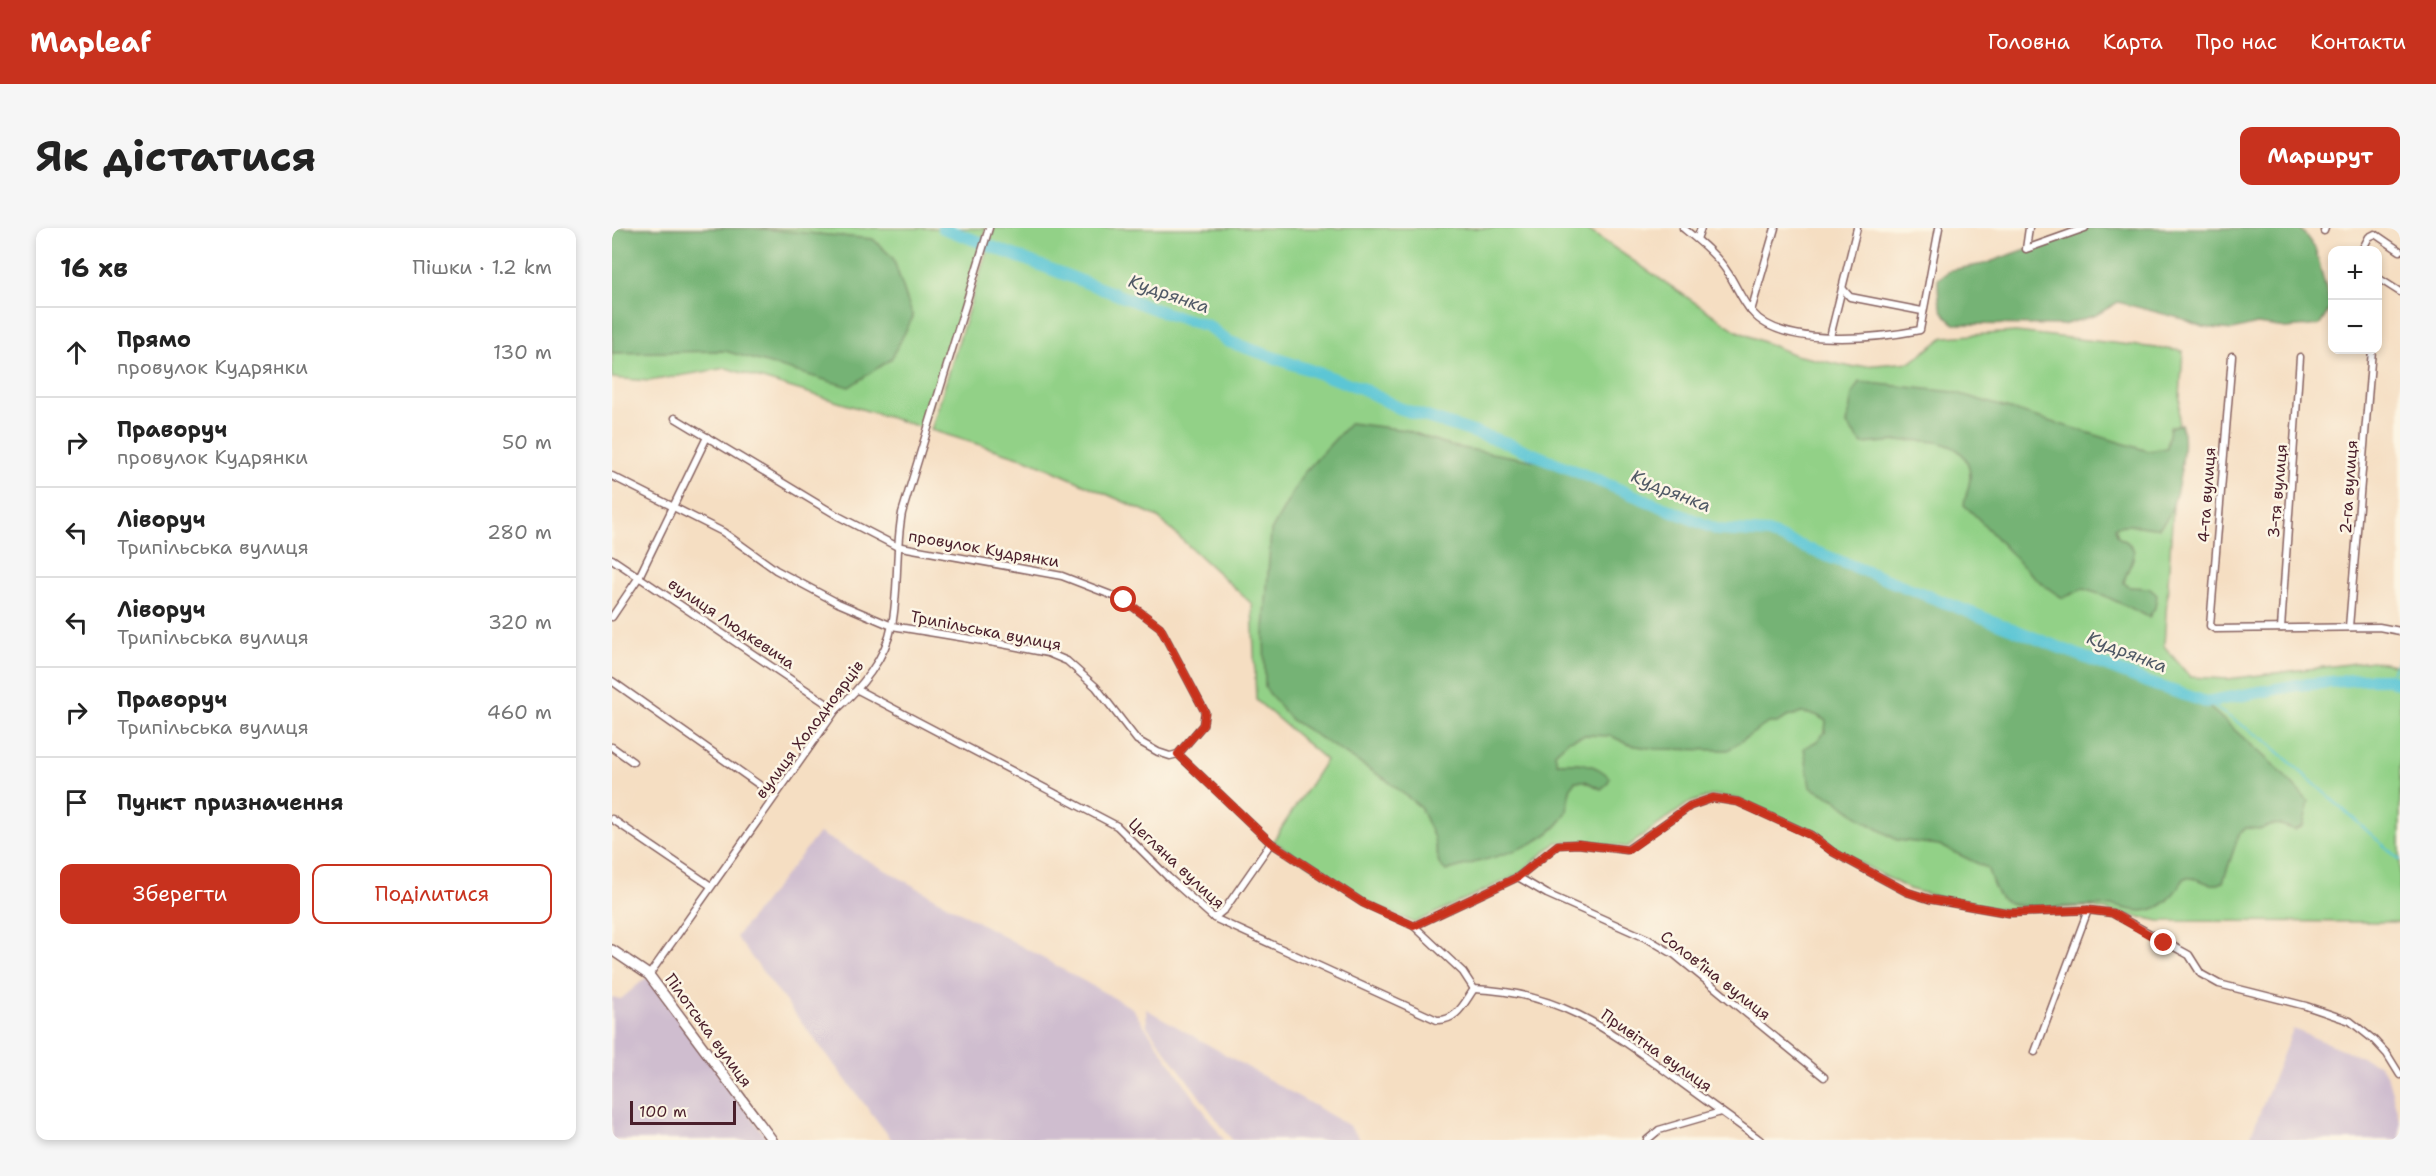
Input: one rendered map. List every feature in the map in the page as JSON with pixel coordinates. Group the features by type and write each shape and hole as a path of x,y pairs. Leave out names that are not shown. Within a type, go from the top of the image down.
{"street":[{"name":"вулиця Холодноярців","path":"650,975 836,710 858,690 879,658 892,626 896,546 902,513 989,228"},
{"path":"1683,228 1697,239 1726,270 1750,311 1759,320 1780,330 1857,338 1920,330 1940,228"},
{"path":"1697,239 1701,228"},
{"path":"1750,311 1774,228"},
{"path":"1830,337 1857,228"},
{"path":"2029,228 2026,249 2085,228"},
{"path":"2364,246 2369,237 2375,234 2400,250"},
{"path":"2382,281 2400,292"},
{"path":"1842,287 1850,297 1922,311"},
{"name":"2-га вулиця","path":"2349,627 2372,354"},
{"name":"4-та вулиця","path":"2232,356 2210,626 2219,629 2280,628"},
{"name":"3-тя вулиця","path":"2280,628 2300,357"},
{"name":"провулок Кудрянки","path":"675,418 838,516 896,546 1062,576 1124,600 1160,627 1205,712 1203,725 1178,754"},
{"path":"612,617 639,577 707,437"},
{"name":"Трипільська вулиця","path":"612,476 674,505 723,532 776,570 838,603 892,626 1048,653 1067,661 1096,687 1137,740 1158,752 1170,756 1178,754"},
{"name":"вулиця Людкевича","path":"612,558 836,710"},
{"path":"2280,628 2386,627 2400,631"},
{"path":"612,681 775,796"},
{"name":"Цегляна вулиця","path":"858,690 1117,826 1168,877 1214,918 1437,1020 1448,1020 1456,1014 1474,989"},
{"path":"612,747 633,762"},
{"path":"1178,754 1271,843 1363,903 1414,926 1463,972 1474,989"},
{"path":"1414,926 1518,877 1558,845 1578,844 1628,850 1634,848 1690,806 1713,798 1738,802 1810,835 1833,852 1907,892 1929,899 2009,913 2088,910 2112,913 2189,955 2201,974 2219,984 2306,1006 2350,1021 2381,1047 2400,1074"},
{"path":"612,819 711,886"},
{"path":"1214,918 1225,909 1271,843"},
{"name":"Соловʼїна вулиця","path":"1518,877 1538,889 1648,939 1675,955 1824,1077"},
{"path":"2035,1052 2088,910"},
{"name":"Пілотська вулиця","path":"612,950 650,975 772,1140"},
{"name":"Привітна вулиця","path":"1474,989 1539,998 1584,1016 1617,1036 1760,1140"},
{"path":"1647,1140 1659,1131 1720,1112"}],"shaded area":[{"path":"819,833 1132,1008 1224,1140 892,1140 736,937"},
{"path":"647,977 768,1140 612,1140 612,997 621,999"},
{"path":"1146,1009 1348,1125 1361,1140 1232,1140 1147,1026"},
{"path":"2293,1029 2378,1064 2387,1075 2400,1121 2400,1140 2249,1140"}],"green space":[{"path":"612,228 986,228 924,428 726,368 649,381 612,378"},
{"path":"612,228 752,228 873,239 893,258 913,317 891,359 849,387 725,351 612,353"},
{"path":"994,228 1585,228 1737,331 1795,355 1851,367 1911,362 1944,337 2016,332 2183,351 2164,646 2190,677 2228,679 2372,661 2400,666 2400,922 2159,921 2089,907 2009,910 1966,904 1909,889 1835,850 1812,832 1739,799 1713,795 1689,803 1627,847 1578,841 1557,842 1517,875 1414,923 1364,900 1273,841 1326,760 1256,700 1252,604 1156,516 1029,460 931,430"},
{"path":"2086,228 2300,228 2315,248 2328,296 2328,312 2320,325 2286,328 2257,324 2233,330 2202,327 2183,319 2118,302 2096,315 2063,325 1955,324 1942,310 1938,279 1951,270 1984,264"},
{"path":"1859,382 1954,392 2148,451 2167,448 2170,427 2181,424 2183,444 2181,468 2168,517 2159,528 2131,525 2115,527 2118,537 2127,542 2134,552 2124,583 2130,587 2149,588 2157,595 2155,608 2149,617 2103,595 2083,589 2063,598 2035,578 1964,505 1970,477 1967,461 1957,450 1944,444 1928,441 1862,444 1847,425 1852,394"},
{"path":"1350,423 1406,430 1451,446 1559,465 1693,523 1714,530 1769,536 2209,707 2278,769 2309,802 2303,826 2294,830 2278,825 2270,825 2262,829 2246,828 2239,834 2223,882 2213,884 2195,878 2185,878 2168,900 2153,909 2143,911 2101,905 2031,907 2018,905 2003,900 1994,887 1987,868 1939,845 1897,840 1866,822 1836,800 1810,787 1804,748 1817,741 1825,732 1826,721 1816,715 1802,713 1789,716 1777,723 1768,723 1728,750 1655,749 1630,745 1611,736 1585,735 1569,740 1555,753 1557,763 1579,763 1592,766 1610,778 1607,784 1601,789 1585,781 1575,781 1570,789 1565,815 1543,837 1512,852 1446,871 1439,864 1434,838 1420,807 1385,779 1290,719 1265,688 1264,630 1271,531 1303,474"}],"waterway":[{"name":"Кудрянка","path":"943,228 1165,313 1208,326 1227,341 1361,388 1399,408 1507,443 1718,530 1768,533 2152,684 2206,702 2298,685 2364,679 2389,679 2400,684"},
{"path":"2389,679 2400,655"},
{"path":"2206,702 2265,740 2400,860"}],"route":[{"path":"1124,600 1160,627 1205,712 1203,725 1178,754 1271,843 1363,903 1414,926 1518,877 1558,845 1578,844 1628,850 1634,848 1690,806 1713,798 1738,802 1810,835 1833,852 1907,892 1965,907 2009,913 2088,910 2112,913 2164,943"}]}
